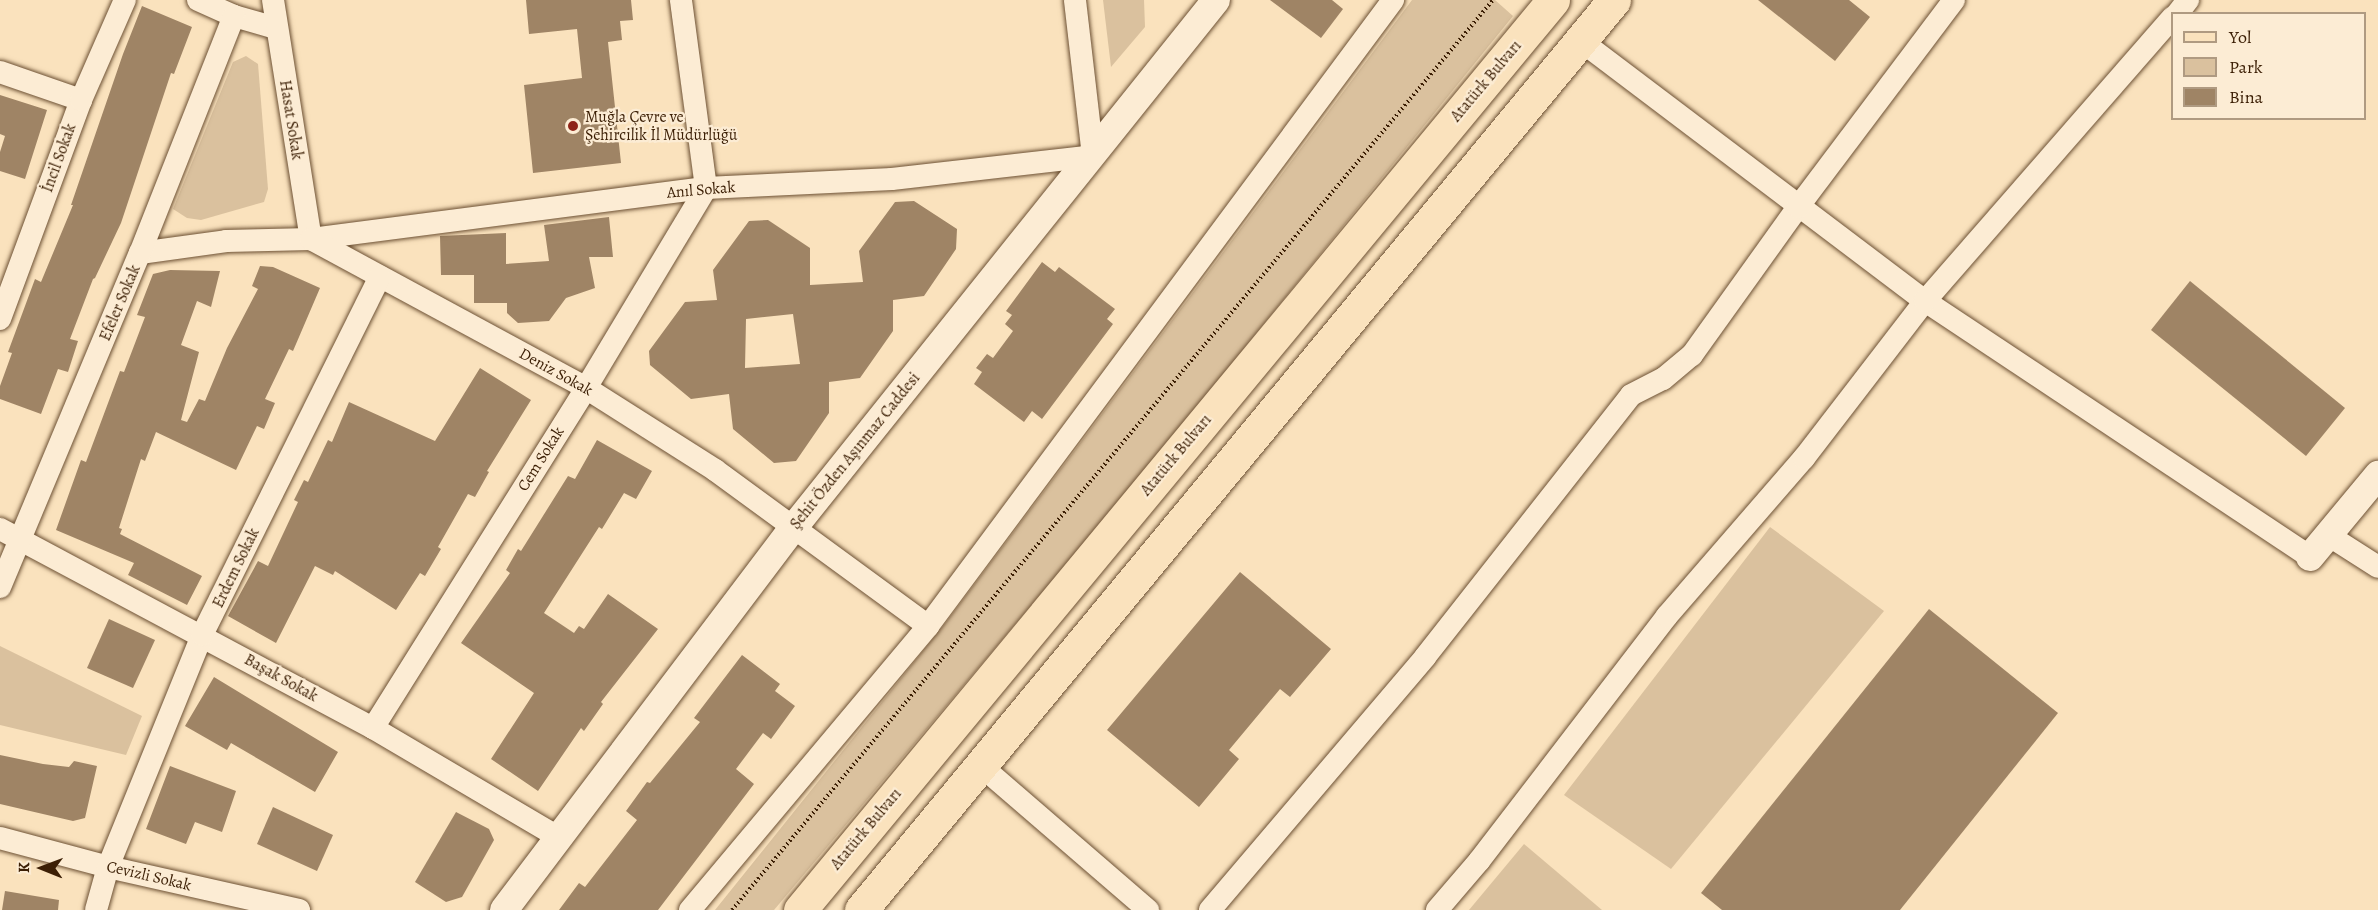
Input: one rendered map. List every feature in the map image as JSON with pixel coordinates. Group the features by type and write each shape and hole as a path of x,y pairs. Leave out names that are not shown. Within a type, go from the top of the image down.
{"main road":[{"path":"861,910 1614,0"},
{"path":"1541,4 1581,41"},
{"name":"Atatürk Bulvarı","path":"800,910 1541,4"}],"street":[{"name":"İncil Sokak","path":"2,305 81,100 125,0"},
{"path":"198,0 234,16 276,28"},
{"name":"Hasat Sokak","path":"273,0 311,239"},
{"path":"681,0 706,188"},
{"path":"1075,0 1093,156"},
{"name":"Şehit Özden Aşınmaz Caddesi","path":"504,910 794,527 1216,0"},
{"path":"690,910 928,626 1394,0"},
{"path":"1210,910 1425,657 1631,396 1663,379 1692,355 1798,207 1954,0"},
{"path":"2178,12 2188,0"},
{"name":"Efeler Sokak","path":"0,587 141,253 234,16"},
{"path":"1437,910 1479,861 1667,616 1804,458 1925,301 2171,19"},
{"path":"1581,41 1925,301 2310,557 2378,475"},
{"path":"0,72 81,100"},
{"name":"Anıl Sokak","path":"311,239 706,188 892,178 1093,156"},
{"name":"Cem Sokak","path":"373,728 586,388 706,188"},
{"path":"141,253 226,241 311,239"},
{"name":"Deniz Sokak","path":"311,239 586,388 715,470 928,626"},
{"name":"Erdem Sokak","path":"96,910 108,867 202,635 380,277"},
{"name":"Başak Sokak","path":"0,529 21,538 373,728 558,837"},
{"path":"2328,535 2378,567"},
{"path":"980,765 1148,910"},
{"name":"Cevizli Sokak","path":"0,838 108,867 298,910"}],"path":[{"path":"732,910 1493,0"}],"green space":[{"path":"1103,0 1144,0 1145,27 1111,67"},
{"path":"1412,0 1495,0 1513,16 1152,462 774,910 715,910 947,621"},
{"path":"246,56 258,64 268,189 264,202 201,220 187,218 173,209 233,62"},
{"path":"1770,527 1884,611 1671,869 1564,795"},
{"path":"0,646 142,716 126,755 0,725"},
{"path":"1524,844 1602,910 1469,910"}],"building":[{"name":"Muğla Çevre ve Şehircilik İl Müdürlüğü","path":"526,0 631,0 633,20 620,21 622,40 608,42 621,163 533,173 524,85 582,78 577,29 529,34"},
{"path":"1270,0 1332,0 1343,9 1321,38"},
{"path":"1758,0 1849,0 1870,17 1835,61"},
{"path":"142,6 192,27 174,74 171,73 121,223 93,279 70,339 78,341 68,372 58,369 41,414 0,399 0,386 12,353 8,352 35,279 41,282 73,205 71,205 123,54"},
{"path":"0,95 47,110 25,179 0,171 0,152 5,136 0,134"},
{"path":"914,201 957,229 956,249 924,296 893,300 893,331 860,378 829,382 829,413 796,461 774,463 733,429 729,394 691,399 650,365 649,351 685,302 717,300 713,270 749,221 768,220 810,248 810,285 863,282 859,251 895,202","holes":["793,314 800,364 745,368 746,319"]},
{"path":"609,217 613,257 589,257 595,288 566,298 549,321 518,323 507,313 507,303 474,303 474,275 441,275 440,236 506,233 506,264 549,261 544,225"},
{"path":"1042,262 1055,272 1059,267 1115,309 1107,319 1113,324 1042,419 1032,411 1024,422 974,384 982,372 976,368 987,354 993,358 1013,331 1005,324 1012,315 1006,311"},
{"path":"260,266 273,267 320,288 293,351 289,349 265,399 275,403 264,429 257,426 236,470 156,432 145,461 141,459 119,528 122,529 120,534 202,576 187,605 128,575 134,563 56,530 81,460 86,462 120,371 124,372 145,317 137,315 153,274 170,270 220,271 211,307 197,301 181,345 199,352 181,420 187,422 199,399 205,401 227,348 258,289 252,286"},
{"path":"2190,281 2345,408 2306,456 2151,330"},
{"path":"480,368 531,400 487,471 489,472 475,497 468,494 438,547 441,549 425,576 420,573 396,610 335,571 333,575 315,566 276,643 228,616 258,561 268,566 298,502 294,500 304,480 308,482 328,440 332,442 349,402 435,441"},
{"path":"597,440 652,471 636,499 624,493 602,529 599,527 544,613 574,633 579,626 584,629 608,594 658,629 601,702 603,704 584,731 581,728 538,791 491,759 534,693 461,643 510,573 506,570 518,549 521,551 568,476 575,479"},
{"path":"1240,572 1331,649 1290,697 1280,689 1229,750 1239,759 1199,807 1107,730"},
{"path":"1929,609 2058,713 1900,910 1722,910 1701,893"},
{"path":"109,619 155,640 133,688 87,668"},
{"path":"742,655 780,684 775,691 795,706 771,739 763,733 736,769 754,784 658,910 559,910 579,883 585,887 637,820 626,811 647,782 650,783 700,722 694,718"},
{"path":"214,677 338,752 315,792 231,743 227,750 185,726"},
{"path":"0,755 69,767 74,761 97,766 85,818 73,821 0,804"},
{"path":"170,766 236,791 222,832 195,822 186,844 146,829"},
{"path":"273,807 333,835 317,871 257,844"},
{"path":"456,812 489,829 494,840 462,897 446,902 415,882"},
{"path":"5,891 59,900 58,910 2,910"}],"place":[{"name":"Muğla Çevre ve Şehircilik İl Müdürlüğü","path":"573,126"}]}
